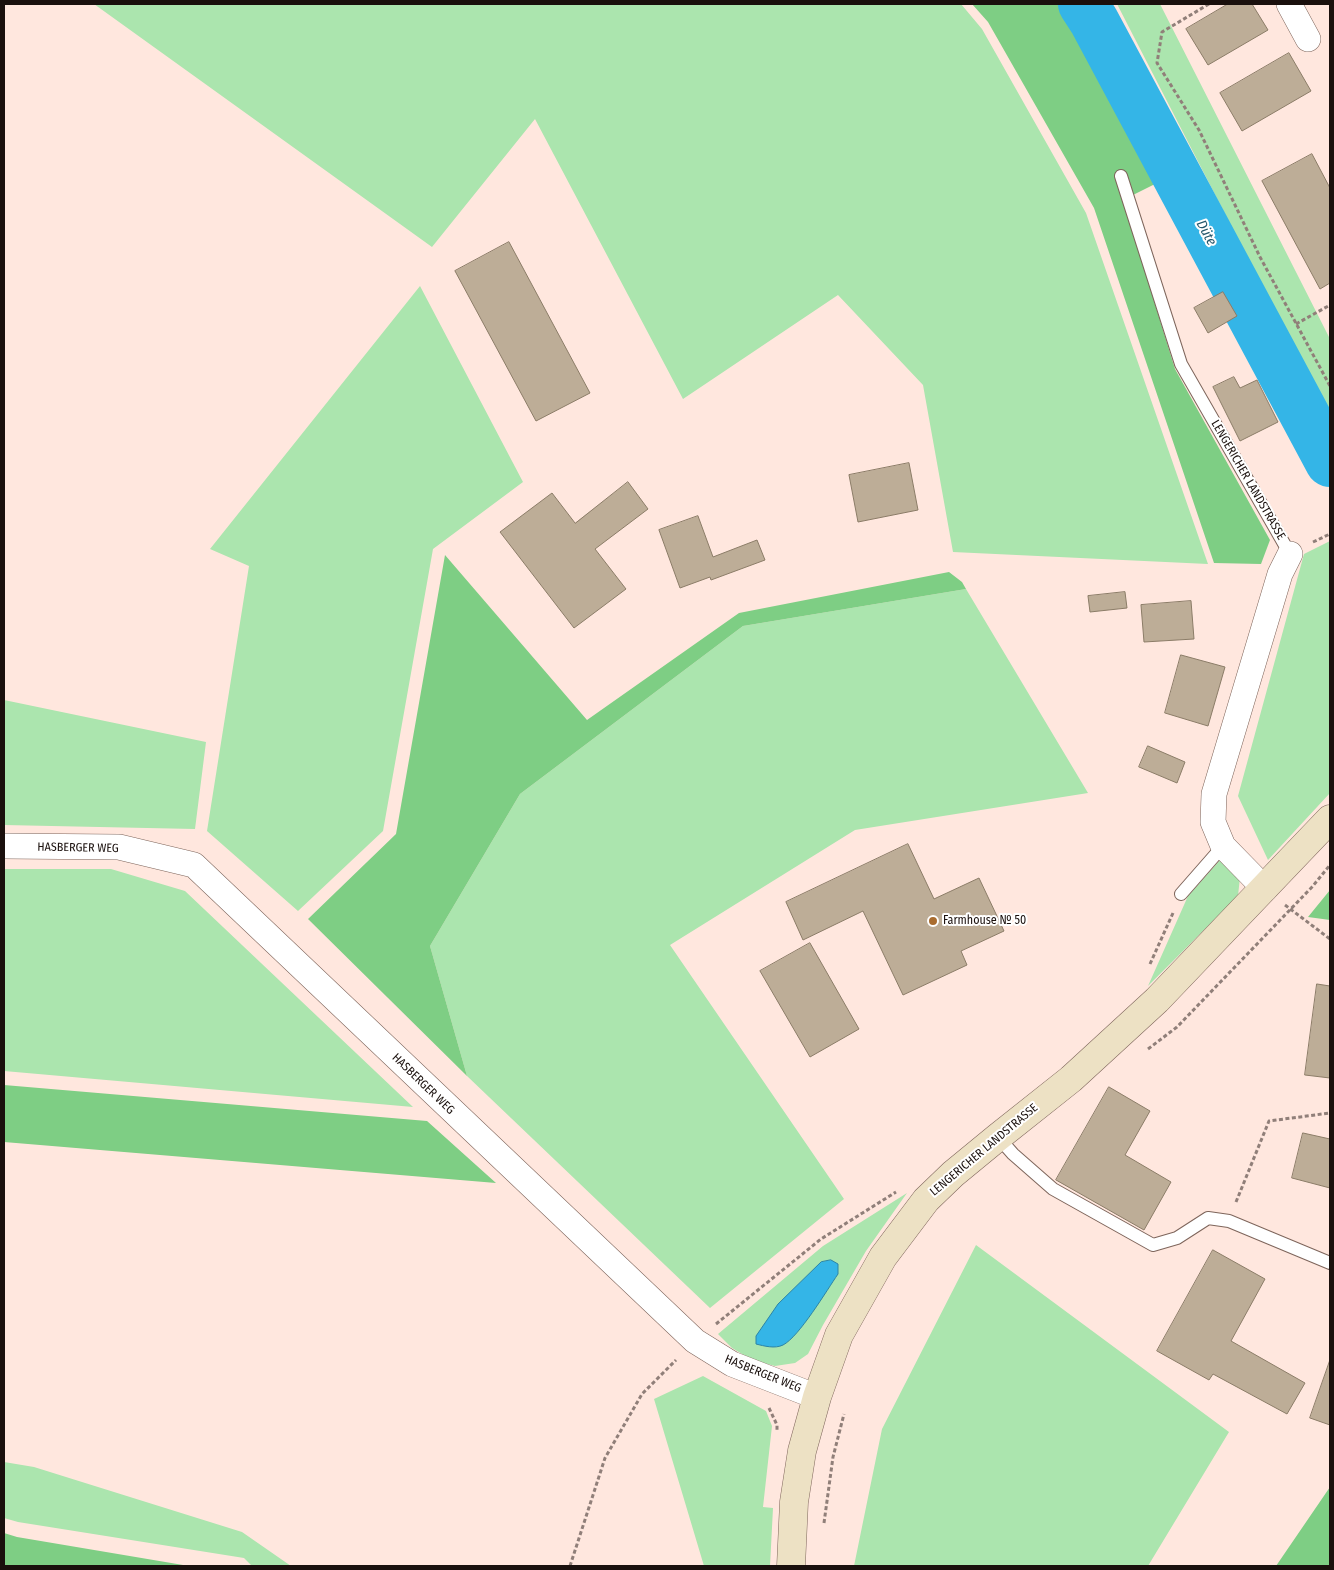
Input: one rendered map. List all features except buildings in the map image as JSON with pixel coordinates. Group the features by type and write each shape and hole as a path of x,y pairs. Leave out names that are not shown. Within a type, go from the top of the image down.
{"main road":[{"name":"LENGERICHER LANDSTRASSE","path":"791,1566 794,1502 802,1451 817,1397 840,1335 882,1257 926,1200 953,1174 1071,1079 1157,1000 1330,819"}],"street":[{"path":"1289,4 1308,39"},
{"name":"LENGERICHER LANDSTRASSE","path":"1265,888 1222,846 1213,822 1214,794 1280,574 1290,554"},
{"name":"HASBERGER WEG","path":"4,846 119,847 194,865 695,1341 732,1364 817,1397"}],"lane":[{"name":"LENGERICHER LANDSTRASSE","path":"1122,176 1181,364 1290,554"},
{"path":"1181,894 1222,846"},
{"path":"998,1137 1013,1154 1052,1189 1153,1245 1177,1238 1208,1218 1228,1221 1330,1263"}],"path":[{"path":"1209,4 1162,32 1157,63 1199,130 1260,257 1330,386"},
{"path":"1296,324 1330,305"},
{"path":"1290,910 1330,940"},
{"path":"1228,1221 1269,1121 1330,1113"},
{"path":"570,1566 605,1458 642,1394 695,1341"},
{"path":"769,1407 777,1425 776,1434"}],"green space":[{"path":"94,4 961,4 982,29 1086,213 1208,564 953,552 923,385 838,295 683,399 535,119 432,247"},
{"path":"972,4 1065,4 1167,178 1123,200 1175,369 1270,540 1261,564 1214,563 1094,208 988,22"},
{"path":"1117,4 1160,4 1330,339 1330,418"},
{"path":"420,286 523,482 433,549 383,831 298,911 207,831 249,566 210,549"},
{"path":"1330,541 1330,793 1268,860 1238,796 1304,554"},
{"path":"445,555 587,720 739,613 949,572 962,582 966,589 743,626 520,794 430,946 467,1076 308,919 396,834"},
{"path":"966,589 1088,793 855,830 670,945 844,1199 710,1308 467,1076 430,946 520,794 743,626"},
{"path":"4,700 206,742 195,829 4,825"},
{"path":"1221,859 1240,877 1238,896 1148,986 1188,896"},
{"path":"4,869 111,869 185,891 413,1107 4,1071"},
{"path":"1330,890 1330,920 1308,917"},
{"path":"4,1085 427,1121 496,1183 4,1142"},
{"path":"907,1193 866,1251 808,1354 795,1363 775,1366 752,1360 732,1348 718,1334 823,1246"},
{"path":"976,1245 1229,1432 1148,1566 854,1566 882,1429"},
{"path":"703,1376 766,1411 772,1426 763,1507 773,1508 770,1566 704,1566 654,1399"},
{"path":"4,1462 34,1467 242,1532 291,1566 252,1566 244,1558 18,1522 4,1518"},
{"path":"1330,1487 1330,1566 1276,1566"},
{"path":"4,1533 17,1537 189,1566 4,1566"}],"water":[{"path":"831,1260 838,1264 838,1274 797,1333 783,1345 777,1347 756,1344 756,1336 778,1304 821,1262"}],"waterway":[{"name":"Düte","path":"1083,4 1094,21 1330,462"}],"place":[{"name":"Farmhouse № 50","path":"933,921"}]}
